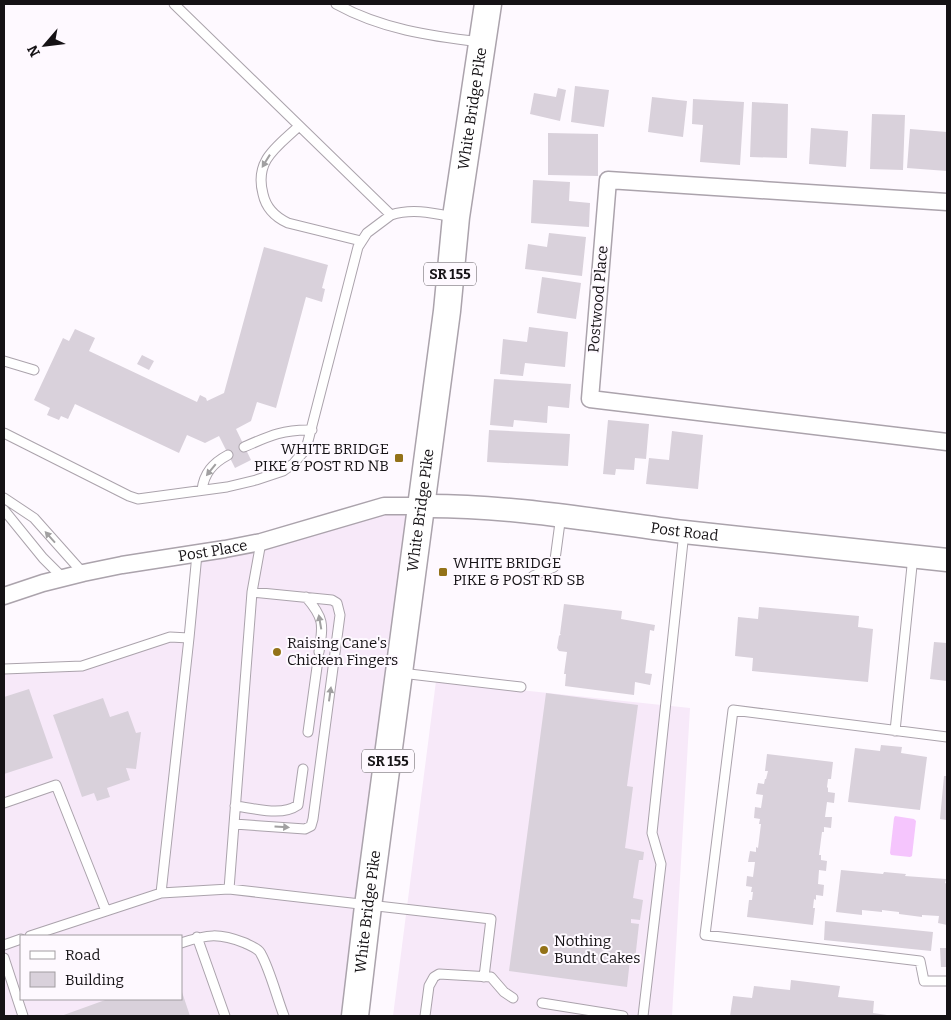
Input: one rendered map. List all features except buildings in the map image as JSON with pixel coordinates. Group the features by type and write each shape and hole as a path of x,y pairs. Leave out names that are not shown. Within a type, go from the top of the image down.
{"main road":[{"name":"White Bridge Pike","path":"356,1016 368,906 447,311 456,217 488,4"}],"street":[{"name":"Postwood Place","path":"947,202 608,180 590,400 947,442"},
{"name":"Post Place","path":"4,596 63,578 122,564 197,554 261,542 384,506 421,506"},
{"name":"Post Road","path":"421,506 461,506 561,515 684,532 947,560"}],"lane":[{"path":"174,4 391,215"},
{"path":"336,4 360,16 395,28 434,37 483,42"},
{"path":"299,126 269,156 262,166 259,177 269,208 277,217 288,223 361,241"},
{"path":"4,433 132,498 143,499 202,490 256,480 283,471 293,464 306,449 361,241 367,233 391,215 401,211 428,212 456,217"},
{"path":"4,361 34,370"},
{"path":"244,447 294,429 312,430"},
{"path":"202,490 207,473 228,455"},
{"path":"4,498 34,518 83,573"},
{"path":"4,510 43,558 63,578"},
{"path":"533,576 554,567 561,515"},
{"path":"643,1016 661,864 652,833 684,532"},
{"path":"229,890 252,592 261,542"},
{"path":"161,893 197,554"},
{"path":"895,732 912,556"},
{"path":"234,824 305,829 311,826 340,615 337,603 332,600 252,592"},
{"path":"306,597 318,610 322,628 319,652"},
{"path":"4,669 82,666 170,637 189,638"},
{"path":"308,732 317,668"},
{"path":"400,673 521,687"},
{"path":"947,737 895,732 733,710 705,935 920,961 924,981 947,981"},
{"path":"236,806 279,812 292,809 298,805 303,769"},
{"path":"4,803 56,785 106,911"},
{"path":"36,935 49,933 106,911 161,893 229,890 491,919 487,977"},
{"path":"182,943 198,937 226,936 261,952 284,1016"},
{"path":"198,937 225,1016"},
{"path":"4,945 20,939"},
{"path":"4,958 23,1016"},
{"path":"425,1016 429,986 434,977 443,973 487,977 513,998"},
{"path":"542,1003 623,1016"}],"shaded area":[{"path":"421,506 354,1016 4,1016 4,669 82,666 170,637 189,638 197,554"},
{"path":"436,681 690,708 672,1016 393,1016"},
{"path":"895,816 916,821 912,856 910,857 891,855 890,853"}],"place":[{"name":"WHITE BRIDGE PIKE & POST RD NB","path":"399,458"},
{"name":"WHITE BRIDGE PIKE & POST RD SB","path":"443,572"},
{"name":"Raising Cane's Chicken Fingers","path":"277,652"},
{"name":"Nothing Bundt Cakes","path":"544,950"}]}
